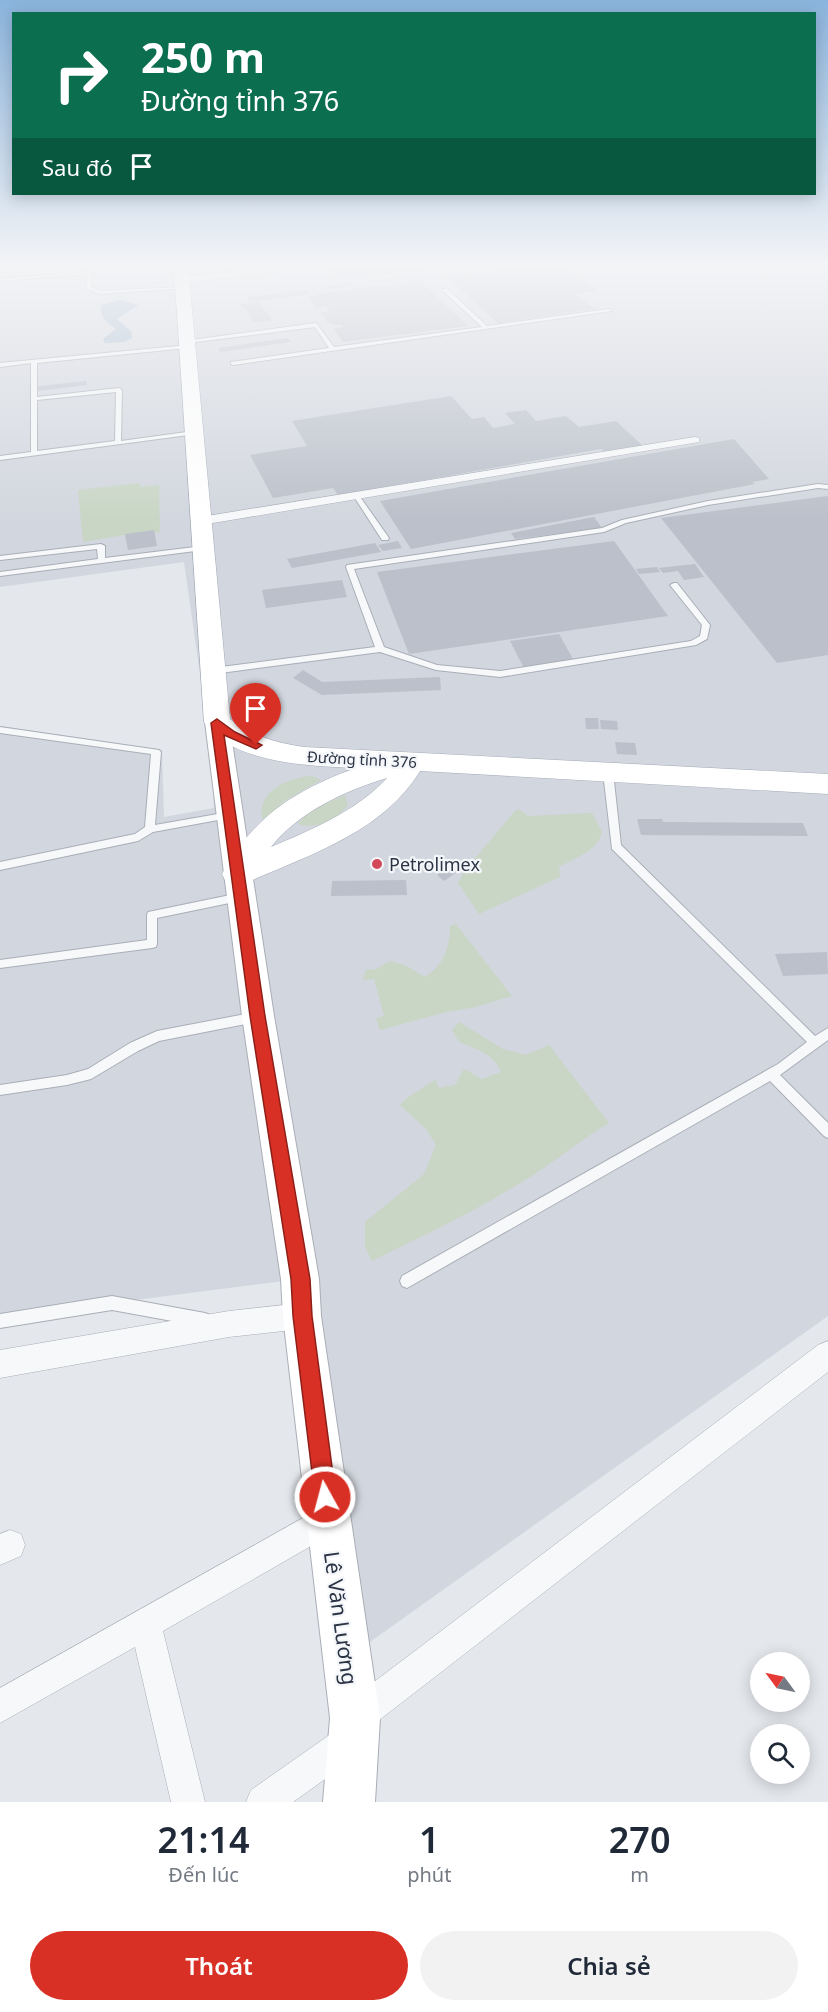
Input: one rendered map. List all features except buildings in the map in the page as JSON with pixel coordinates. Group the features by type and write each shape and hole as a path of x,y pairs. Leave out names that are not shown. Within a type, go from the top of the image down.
{"main road":[{"path":"188,351 217,723"},
{"name":"Đường tỉnh 376","path":"217,723 231,735 285,754 608,772 826,788"},
{"name":"Lê Văn Lương","path":"217,723 258,1016 300,1279 302,1316 355,1728 348,1802"},
{"path":"239,886 296,849 374,805 396,786 412,761"}],"street":[{"path":"201,521 694,440"},
{"path":"0,1364 229,1324 302,1316"},
{"path":"263,1802 828,1355"},
{"path":"0,1706 328,1519"},
{"path":"145,1623 188,1802"}],"lane":[{"path":"0,365 127,351"},
{"path":"233,363 317,351"},
{"path":"34,362 34,454"},
{"path":"34,399 119,390 118,442"},
{"path":"0,458 194,433"},
{"path":"380,649 350,567 604,530 624,521 708,503 818,486 828,487"},
{"path":"356,495 385,538"},
{"path":"0,558 100,546 101,559"},
{"path":"0,574 101,559 203,548"},
{"path":"213,671 380,649 436,667 500,674 693,643 704,637 706,625 674,585"},
{"path":"0,730 156,752 150,829"},
{"path":"608,772 616,846 815,1044"},
{"path":"0,866 138,837 150,829 229,815"},
{"path":"0,964 152,945 152,915 239,886"},
{"path":"0,1090 91,1074 143,1041 157,1036 258,1016"},
{"path":"407,1281 771,1074 828,1034"},
{"path":"771,1074 828,1132"},
{"path":"0,1321 112,1303 229,1324"}],"shaded area":[{"path":"0,351 828,351 828,1316 346,1659 300,1279 112,1303 0,1321 0,726 162,750 164,817 214,808 212,758 184,562 0,587"}],"green space":[{"path":"139,483 140,487 159,485 160,532 155,533 154,530 83,542 78,490"},
{"path":"312,776 321,780 286,800 263,821 262,811 268,794 293,779"},
{"path":"345,795 348,805 332,819 311,826 297,824 313,809"},
{"path":"519,809 528,816 592,813 602,832 600,839 591,849 559,867 560,877 479,914 458,883 464,871"},
{"path":"456,924 512,996 380,1030 376,1018 384,1016 374,979 363,980 366,970 376,969 390,961 405,965 425,977 437,967 445,955 450,926"},
{"path":"459,1022 503,1049 526,1055 549,1045 609,1123 504,1193 372,1261 365,1247 365,1222 424,1174 436,1145 426,1129 400,1105 435,1080 439,1088 455,1085 464,1069 482,1079 501,1072 489,1056 459,1042 452,1030"}],"place":[{"name":"Petrolimex","path":"377,864"}],"route":[{"path":"256,745 231,735 217,723 233,850 300,1279 302,1316 325,1497"}]}
